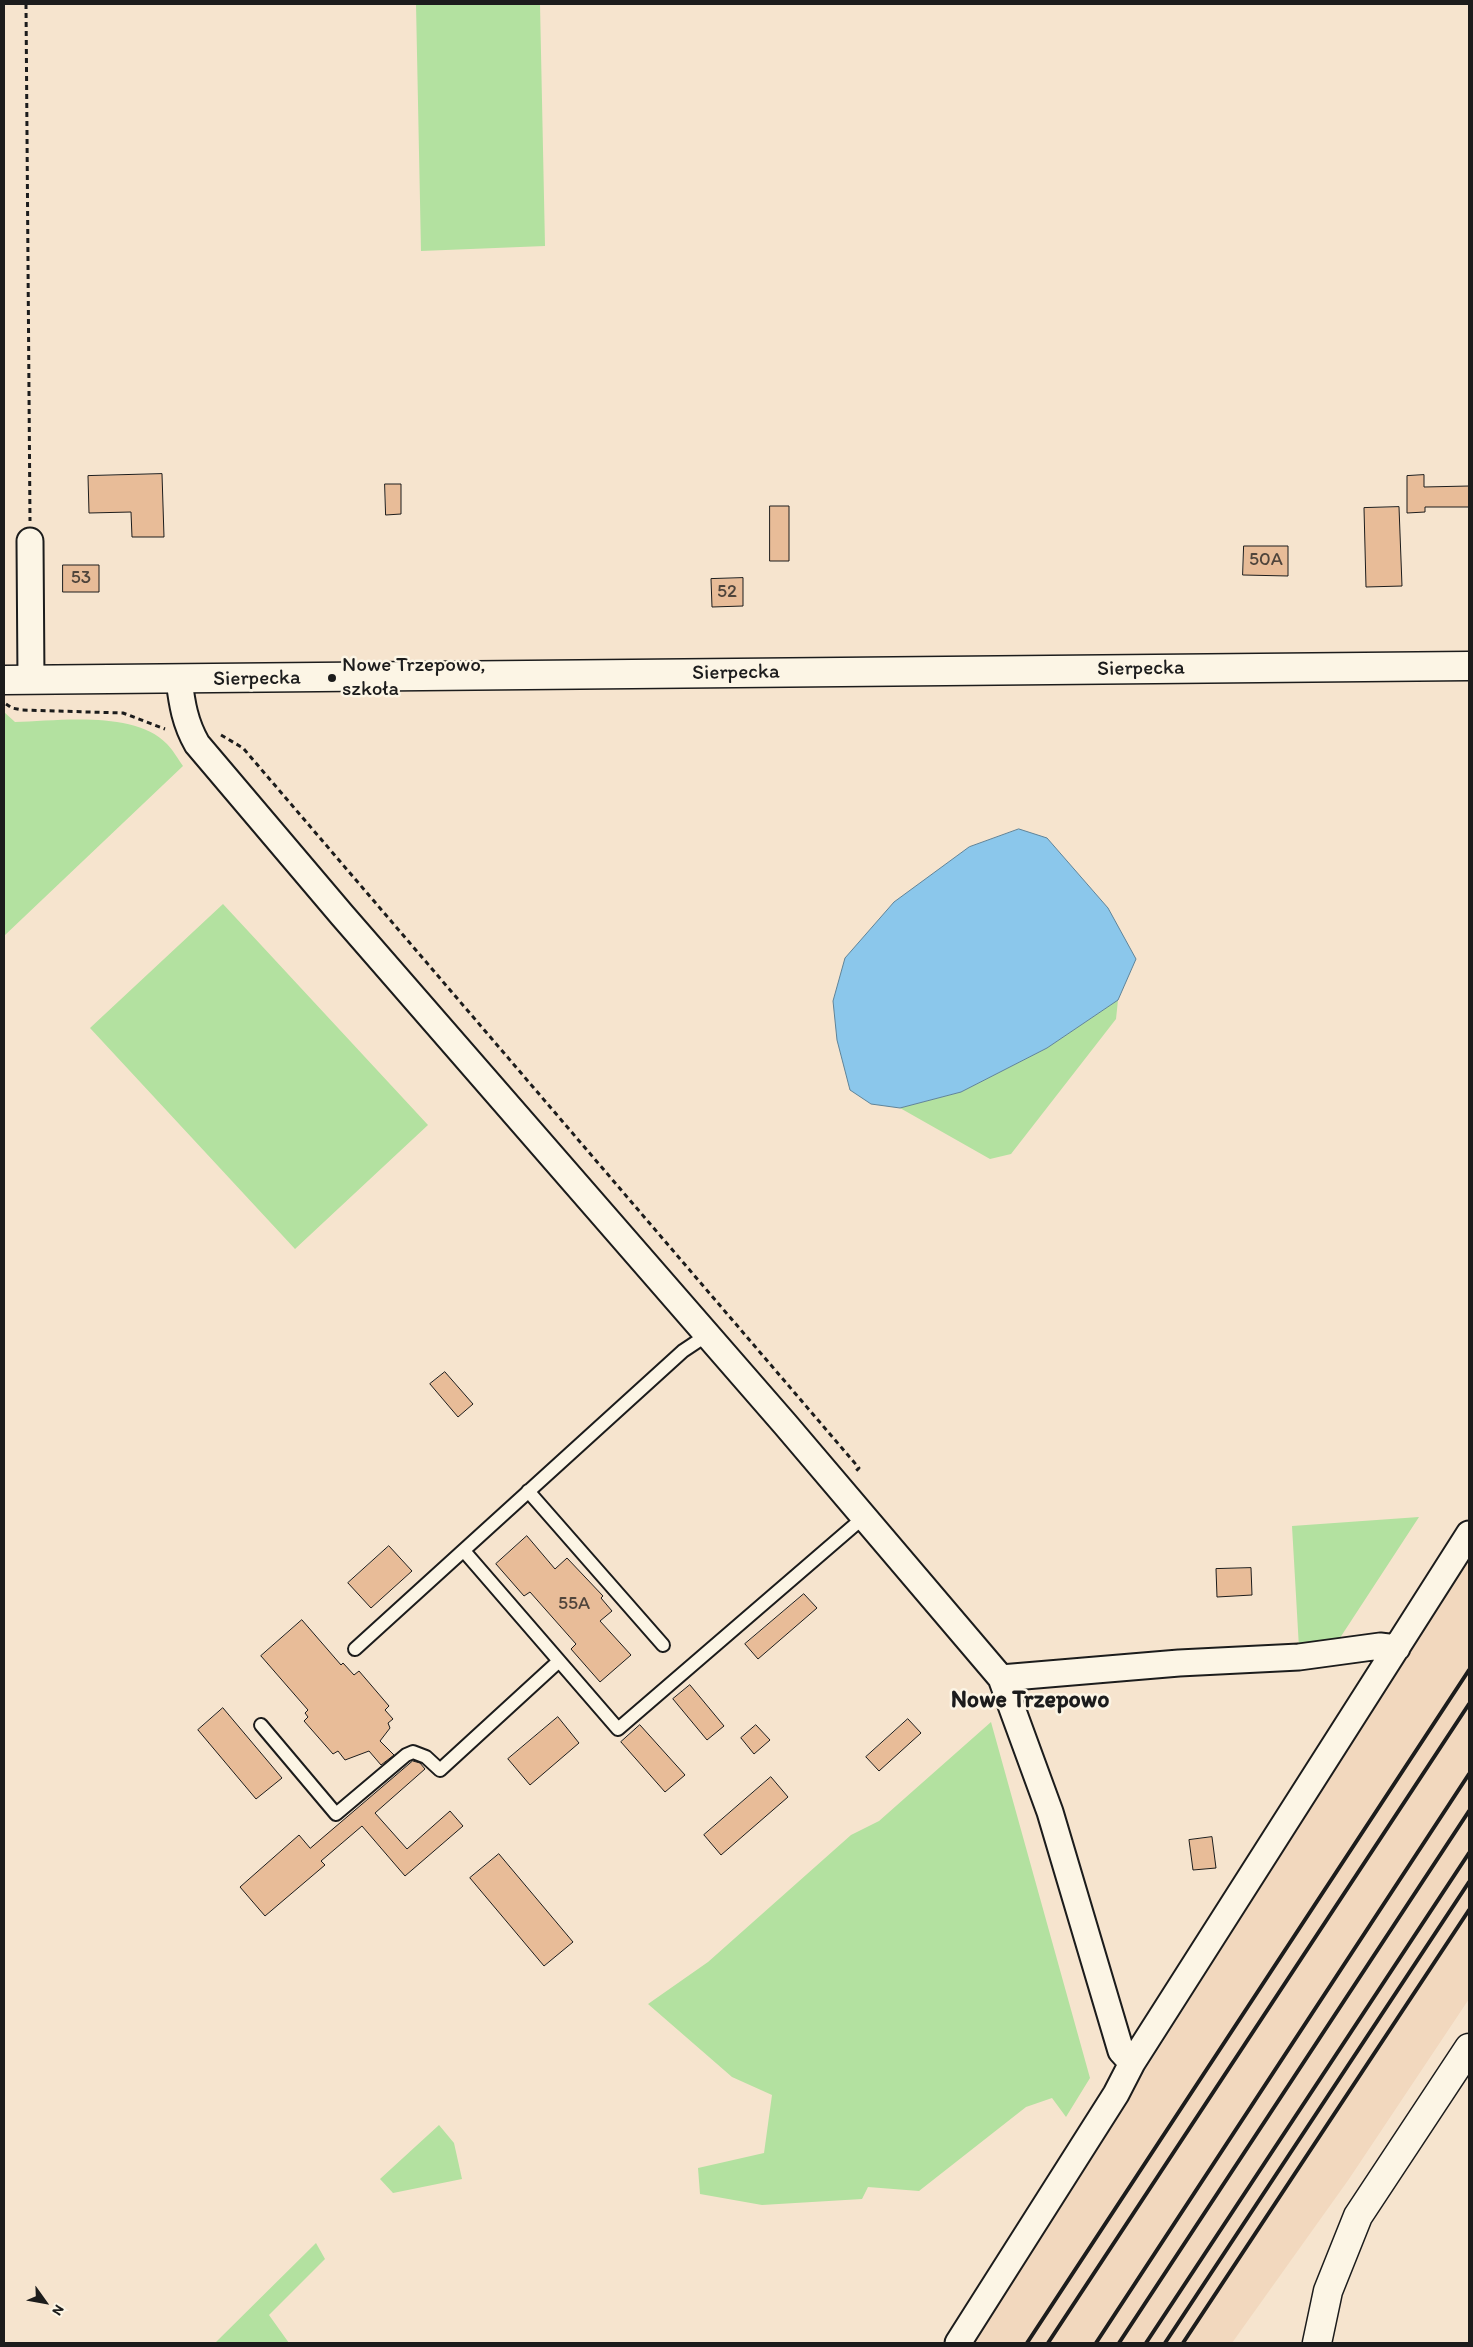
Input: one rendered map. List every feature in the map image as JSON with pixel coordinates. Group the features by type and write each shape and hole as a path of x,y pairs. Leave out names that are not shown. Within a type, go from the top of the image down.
{"street":[{"path":"30,541 31,680"},
{"name":"Sierpecka","path":"4,680 178,680 1469,666"},
{"path":"178,680 185,719 197,744 336,908 707,1334 1001,1678 1050,1812 1121,2051 1132,2063"},
{"path":"958,2343 1116,2094 1132,2063 1469,1534"},
{"path":"1001,1678 1179,1663 1299,1658 1380,1646 1397,1648"},
{"path":"1317,2343 1328,2290 1358,2216 1469,2048"}],"lane":[{"path":"355,1650 683,1351 707,1334"},
{"path":"528,1491 663,1645"},
{"path":"464,1551 618,1729 864,1517"},
{"path":"261,1725 336,1814 406,1755 413,1752 426,1757 440,1770 559,1661"}],"path":[{"path":"26,4 30,541"},
{"path":"4,702 12,708 22,710 123,713 143,719 172,732"}],"shaded area":[{"path":"1469,1557 1469,1999 1349,2179 1232,2343 973,2343"}],"green space":[{"path":"416,4 540,4 545,246 421,251"},
{"path":"4,712 15,722 95,720 136,726 153,733 167,744 183,766 4,936"},
{"path":"223,904 428,1125 295,1249 90,1028"},
{"path":"1118,1000 1116,1019 1011,1154 990,1159 900,1108 961,1092 1047,1048"},
{"path":"1419,1517 1336,1644 1299,1648 1292,1526"},
{"path":"991,1722 1090,2078 1066,2117 1052,2098 1026,2107 919,2191 868,2187 862,2199 762,2205 700,2194 698,2168 764,2153 772,2095 732,2077 648,2004 708,1962 851,1835 879,1821"},
{"path":"439,2125 454,2143 462,2179 393,2193 380,2179"},
{"path":"316,2243 325,2259 269,2315 289,2343 215,2343"}],"water":[{"path":"1019,829 1047,838 1108,908 1136,959 1118,1000 1047,1048 961,1092 900,1108 871,1104 850,1090 837,1040 833,1001 845,958 894,902 969,847"}],"building":[{"path":"162,474 164,537 132,537 131,512 89,513 88,476"},
{"path":"1424,475 1424,487 1469,486 1469,507 1425,507 1425,512 1407,513 1407,476"},
{"path":"385,484 401,484 401,514 386,515"},
{"path":"770,506 789,506 789,561 770,561"},
{"path":"1399,507 1402,586 1366,587 1364,508"},
{"path":"1244,546 1288,546 1288,576 1243,575"},
{"path":"63,565 99,565 99,592 63,592"},
{"path":"743,578 743,606 712,607 711,579"},
{"path":"445,1372 473,1404 458,1417 430,1384"},
{"path":"527,1536 555,1569 567,1558 603,1596 601,1598 612,1611 600,1621 631,1655 600,1682 571,1649 576,1644 530,1592 524,1596 496,1564"},
{"path":"389,1546 412,1571 371,1608 348,1583"},
{"path":"1251,1568 1252,1595 1217,1597 1216,1569"},
{"path":"804,1594 817,1608 758,1659 745,1644"},
{"path":"302,1620 341,1665 343,1663 354,1675 359,1671 389,1706 385,1710 393,1719 388,1723 390,1728 380,1741 394,1755 381,1765 369,1751 345,1760 338,1751 333,1754 304,1721 308,1717 305,1713 308,1710 261,1656"},
{"path":"690,1685 724,1726 707,1740 673,1699"},
{"path":"223,1708 282,1778 256,1799 198,1730"},
{"path":"558,1717 579,1743 530,1785 508,1759"},
{"path":"908,1719 921,1733 879,1771 866,1757"},
{"path":"640,1725 685,1775 665,1792 621,1742"},
{"path":"756,1725 770,1740 754,1754 741,1738"},
{"path":"413,1761 420,1763 425,1769 375,1813 407,1849 450,1811 463,1826 405,1876 362,1826 321,1861 325,1865 265,1916 240,1887 299,1835 310,1848"},
{"path":"771,1777 788,1797 721,1855 704,1835"},
{"path":"1212,1837 1216,1868 1193,1870 1189,1840"},
{"path":"499,1854 573,1942 544,1966 470,1878"}],"railway":[{"path":"1027,2343 1469,1670"},
{"path":"1048,2343 1469,1704"},
{"path":"1096,2343 1469,1774"},
{"path":"1119,2343 1469,1811"},
{"path":"1146,2343 1469,1853"},
{"path":"1165,2343 1469,1882"},
{"path":"1183,2343 1469,1910"}],"place":[{"name":"Nowe Trzepowo, szkoła","path":"332,678"}],"district":[{"name":"Nowe Trzepowo","path":"1030,1701"}]}
